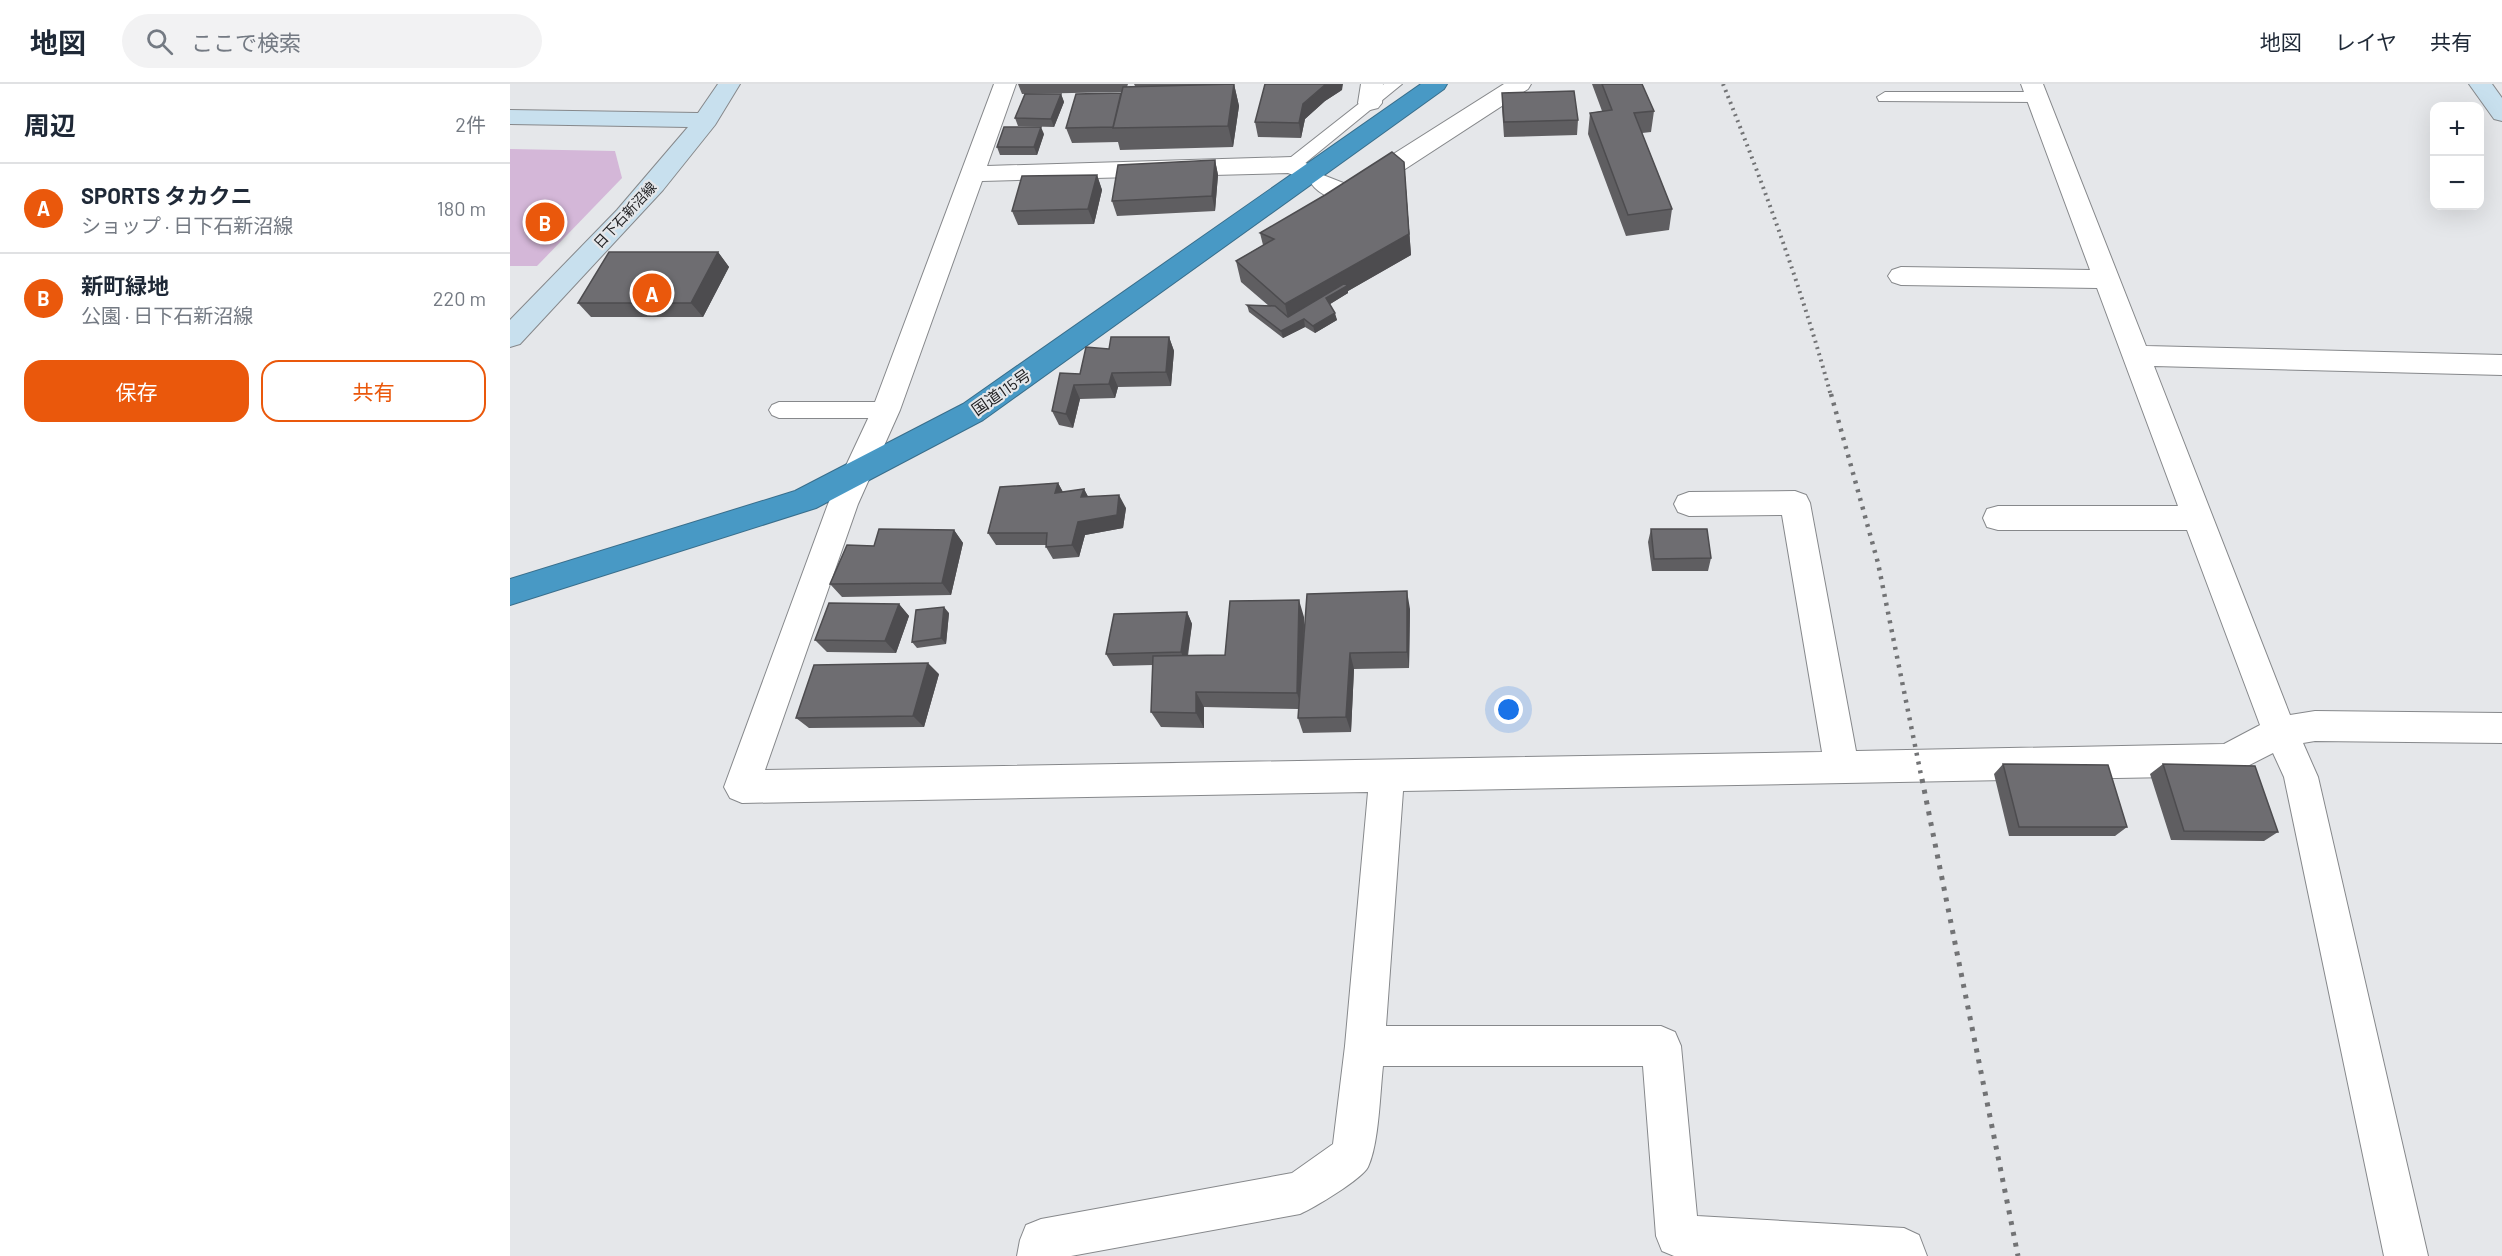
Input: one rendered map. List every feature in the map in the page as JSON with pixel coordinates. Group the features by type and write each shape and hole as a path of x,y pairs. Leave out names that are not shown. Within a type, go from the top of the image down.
{"highway":[{"name":"国道115号","path":"510,592 805,500 974,412 1436,84"}],"main road":[{"name":"日下石新沼線","path":"510,337 656,181 707,120 729,84"},
{"path":"2480,84 2502,114"},
{"path":"510,117 707,120"}],"street":[{"path":"1005,84 886,410 843,504 742,788 2228,760 2280,732 2315,726 2502,728"},
{"path":"1323,183 1347,195 1520,84"},
{"path":"2035,91 2280,732 2301,777 2406,1256"},
{"path":"971,174 1296,168"},
{"path":"1900,276 2108,279"},
{"path":"2137,356 2502,365"},
{"path":"1689,504 1796,503 1842,768"},
{"path":"1998,518 2198,518"},
{"path":"1039,1256 1041,1240 1300,1193 1352,1155 1365,1046 1387,777"},
{"path":"1365,1046 1661,1046 1677,1236 1904,1250 1905,1256"}],"lane":[{"path":"1296,168 1371,93 1394,84"},
{"path":"1885,97 2035,91"},
{"path":"779,410 886,410"}],"shaded area":[{"path":"510,149 615,151 622,178 537,266 510,266"}],"building":[{"path":"1234,84 1228,126 1113,128 1123,87"},
{"path":"1265,84 1326,84 1303,104 1299,123 1255,122"},
{"path":"1602,84 1642,84 1654,111 1634,113 1672,209 1628,215 1590,113 1612,110"},
{"path":"1574,91 1578,120 1504,122 1502,93"},
{"path":"1121,93 1113,127 1066,128 1076,94"},
{"path":"1025,94 1061,94 1051,119 1015,118"},
{"path":"1004,127 1041,127 1034,147 997,147"},
{"path":"1392,152 1404,162 1409,234 1285,304 1236,261 1274,239 1260,233"},
{"path":"1215,160 1212,196 1112,201 1118,165"},
{"path":"1097,175 1088,209 1012,211 1022,176"},
{"path":"609,252 718,252 691,303 578,303"},
{"path":"1345,283 1347,286 1326,298 1335,313 1313,326 1304,319 1281,331 1247,305 1275,306 1288,317"},
{"path":"1111,337 1169,337 1166,372 1112,373 1109,384 1074,385 1066,414 1052,411 1060,373 1080,374 1086,347 1109,349"},
{"path":"1058,483 1055,493 1084,489 1081,497 1119,495 1117,515 1078,522 1072,545 1046,547 1047,533 988,533 1000,487"},
{"path":"879,529 954,530 942,583 830,584 847,545 874,546"},
{"path":"1651,529 1707,529 1711,558 1654,559"},
{"path":"1407,591 1407,652 1350,653 1346,717 1298,718 1307,594"},
{"path":"1299,600 1297,693 1196,692 1196,713 1151,712 1153,656 1225,655 1230,601"},
{"path":"829,603 899,604 885,641 815,640"},
{"path":"944,607 941,638 912,642 916,610"},
{"path":"1187,612 1181,652 1106,654 1114,614"},
{"path":"928,663 913,716 796,718 814,665"},
{"path":"2003,764 2108,765 2127,827 2019,827"},
{"path":"2163,764 2255,766 2278,832 2184,831"}],"railway":[{"path":"1723,84 1782,238 1831,396"},
{"path":"1831,394 1878,563 1922,780"},
{"path":"1922,779 2018,1256"}],"place":[{"name":"新町緑地","path":"545,222"},
{"name":"SPORTS タカクニ","path":"652,293"}]}
